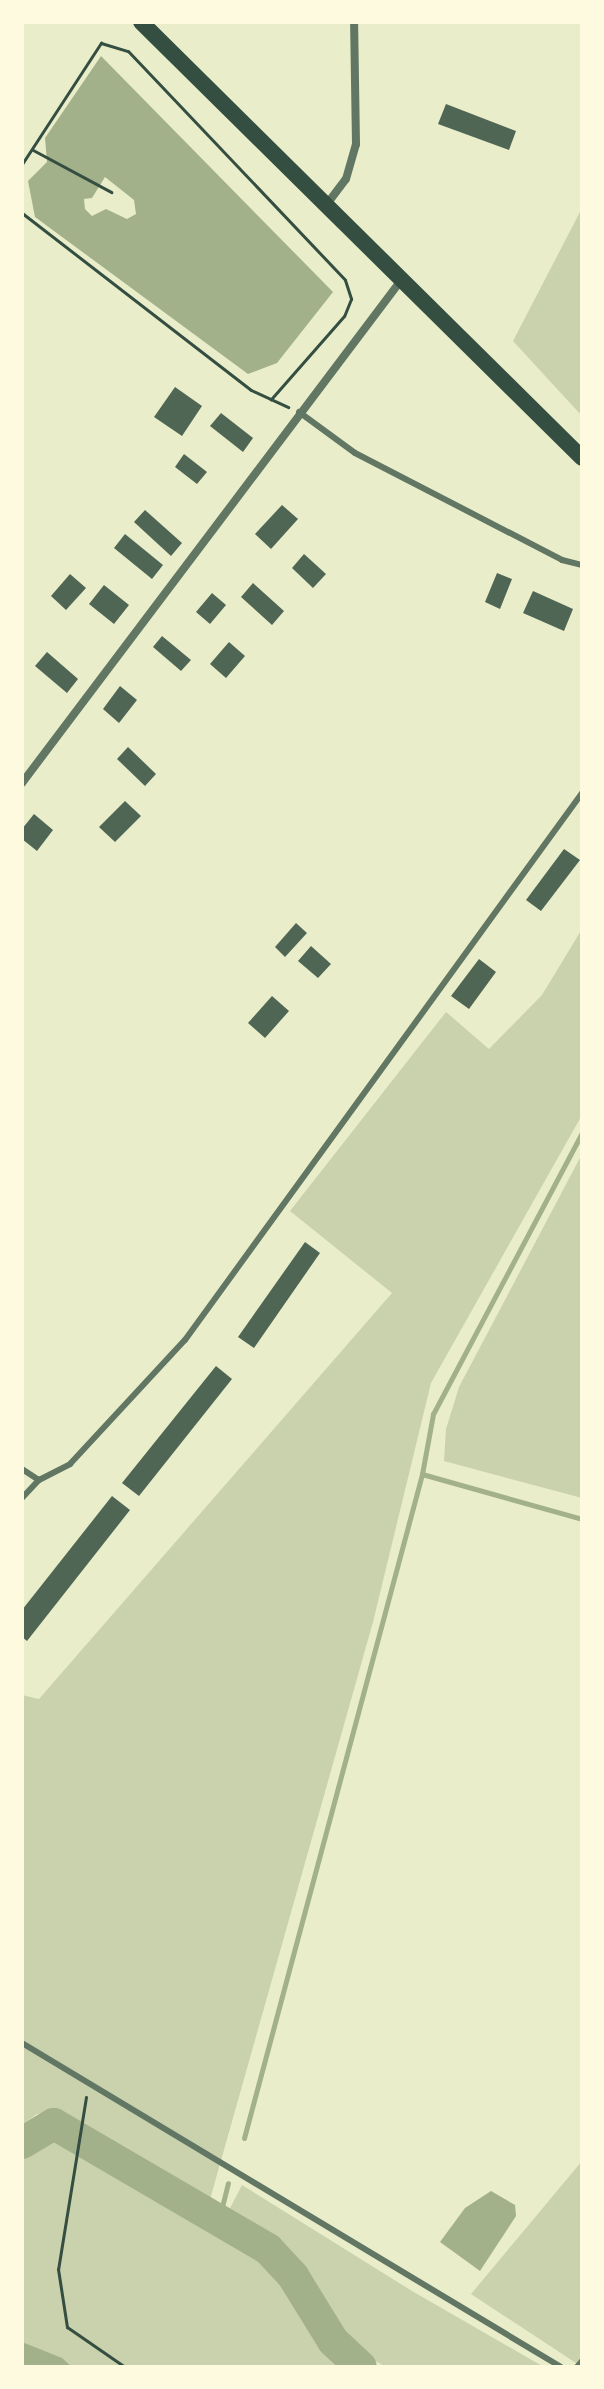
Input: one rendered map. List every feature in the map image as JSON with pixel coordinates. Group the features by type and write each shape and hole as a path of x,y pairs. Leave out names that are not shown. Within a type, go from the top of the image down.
{"main road":[{"path":"141,22 582,458"}],"street":[{"path":"327,204 346,179 356,144 354,22"},
{"path":"22,783 402,279"}],"lane":[{"path":"299,412 355,453 562,560 582,565"},
{"path":"22,1498 39,1480 70,1464 185,1340 582,793"},
{"path":"22,1469 39,1480"},
{"path":"22,2043 561,2367"},
{"path":"577,2367 582,2361"}],"path":[{"path":"22,164 101,43 128,51 345,280 351,299 344,316 271,399"},
{"path":"33,150 111,192"},
{"path":"22,213 251,390 299,412"},
{"path":"89,2081 58,2269 67,2327 125,2367"}],"shaded area":[{"path":"101,56 333,292 277,363 248,374 35,217 28,181 47,162 45,138","holes":["105,177 134,200 136,214 127,219 106,209 92,216 85,209 84,199 92,198"]},
{"path":"582,208 582,416 513,341"},
{"path":"582,929 582,1115 431,1383 373,1622 209,2203 63,2113 37,2114 22,2125 22,1695 39,1699 392,1293 290,1211 446,1012 489,1049 542,995"},
{"path":"582,1154 582,1498 444,1461 446,1429 459,1387"},
{"path":"53,2138 255,2254 277,2271 309,2327 348,2367 72,2367 22,2342 22,2160"},
{"path":"582,2161 582,2367 471,2294"},
{"path":"242,2185 412,2291 544,2367 386,2367 357,2351 279,2244 228,2212"},
{"path":"491,2191 515,2205 516,2216 480,2271 440,2242 465,2208"},
{"path":"22,2342 62,2358 72,2367 22,2367"}],"building":[{"path":"446,104 516,131 509,150 438,124"},
{"path":"175,387 202,406 182,436 154,417"},
{"path":"221,413 253,438 243,452 210,426"},
{"path":"184,454 207,472 197,484 175,467"},
{"path":"282,505 298,519 271,549 255,534"},
{"path":"145,510 182,543 171,556 134,522"},
{"path":"125,534 163,565 152,579 114,548"},
{"path":"304,554 326,574 313,588 292,568"},
{"path":"497,573 512,579 500,609 485,602"},
{"path":"70,574 86,588 66,610 51,596"},
{"path":"253,583 284,611 272,625 241,597"},
{"path":"104,585 129,605 114,624 89,604"},
{"path":"533,591 573,609 564,631 523,613"},
{"path":"212,593 226,605 210,624 196,612"},
{"path":"162,636 191,660 181,671 153,647"},
{"path":"229,642 245,656 226,678 210,664"},
{"path":"47,652 78,679 67,693 35,666"},
{"path":"120,686 137,700 119,723 103,709"},
{"path":"128,747 156,774 145,786 117,759"},
{"path":"125,801 141,816 115,842 99,827"},
{"path":"34,814 53,830 37,851 22,839 22,829"},
{"path":"564,849 580,860 541,911 526,900"},
{"path":"296,923 307,933 285,957 275,947"},
{"path":"311,946 331,964 318,978 298,961"},
{"path":"479,959 496,972 469,1009 451,996"},
{"path":"272,996 289,1011 265,1038 248,1023"},
{"path":"305,1242 320,1253 254,1348 238,1337"},
{"path":"216,1366 232,1379 139,1496 122,1483"},
{"path":"112,1496 130,1510 27,1641 22,1637 22,1610"}],"waterway":[{"path":"244,2138 422,1474 433,1414 582,1133"},
{"path":"422,1474 582,1519"},
{"path":"22,2143 54,2124 268,2249 293,2276 333,2341 361,2367"},
{"path":"218,2223 228,2183"}]}
